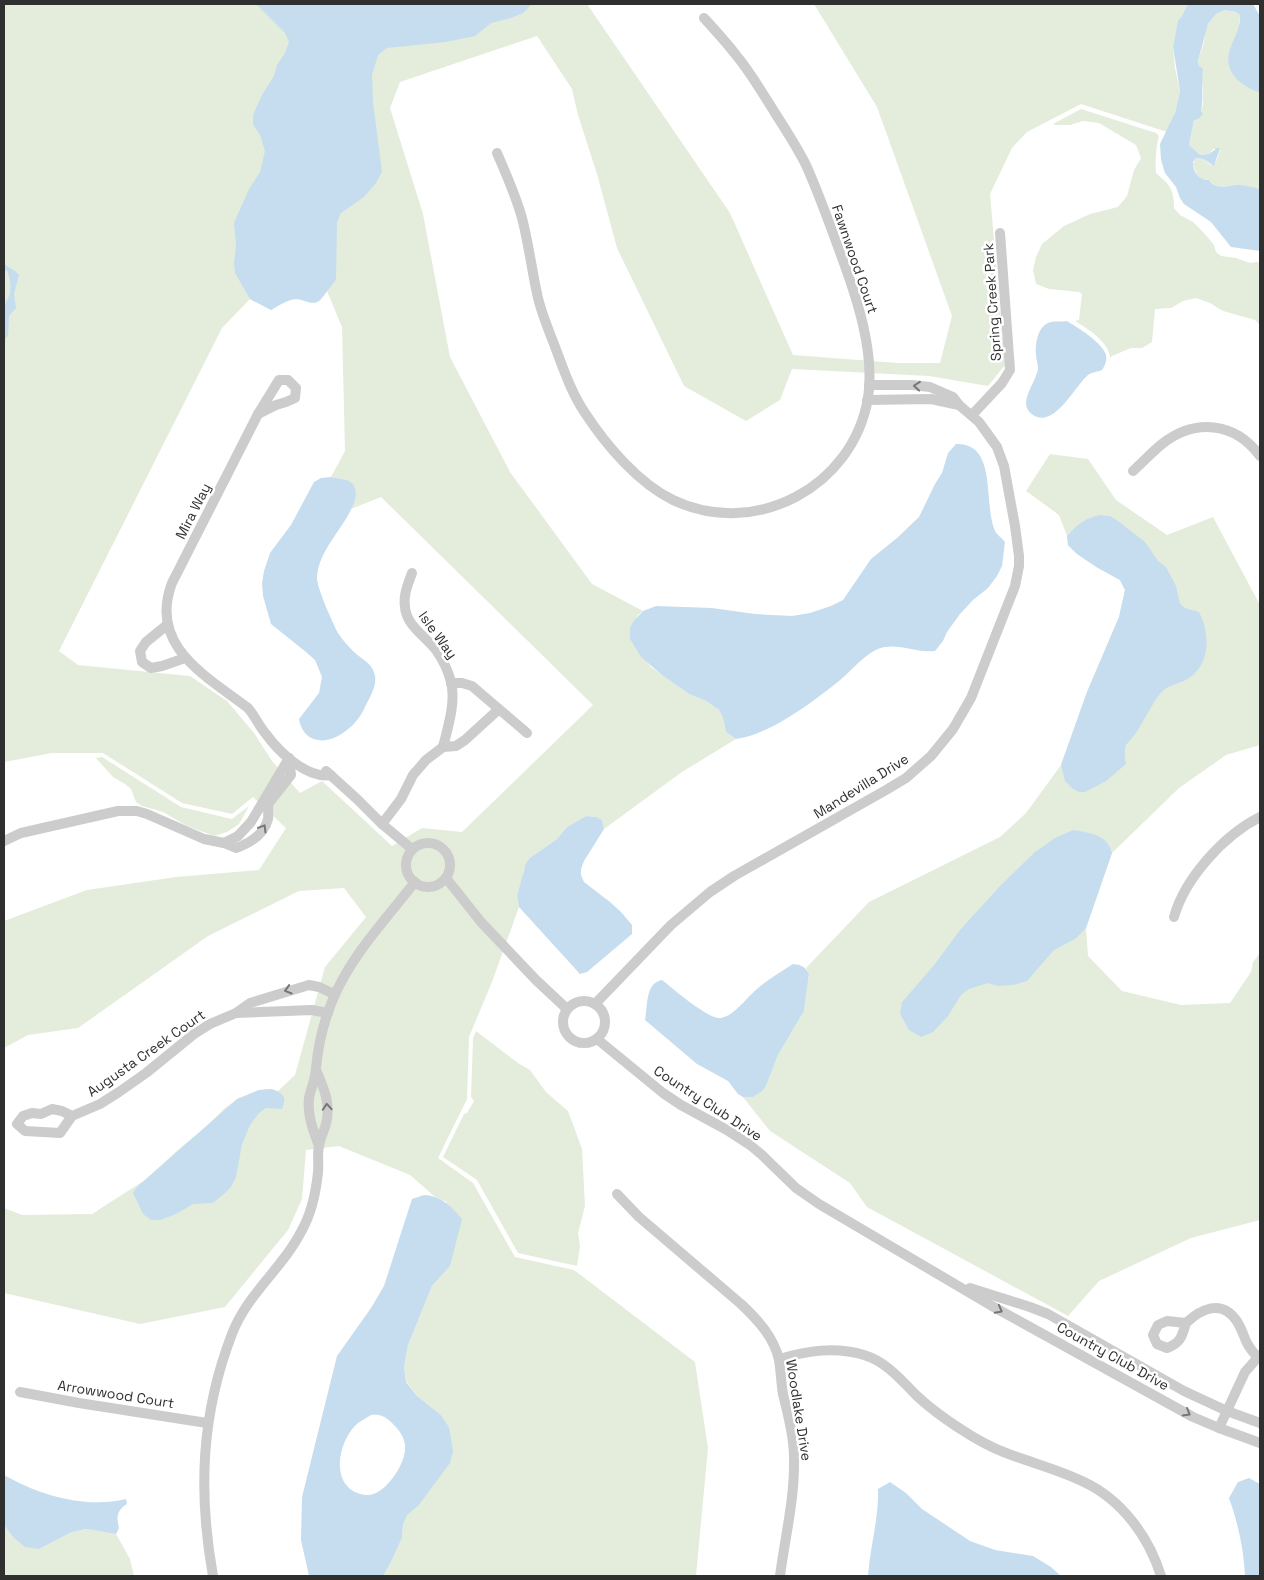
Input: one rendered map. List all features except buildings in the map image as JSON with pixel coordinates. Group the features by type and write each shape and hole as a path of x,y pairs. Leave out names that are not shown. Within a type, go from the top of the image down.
{"street":[{"name":"Fawnwood Court","path":"497,153 516,196 541,310 574,394 597,430 631,470 656,490 676,501 695,508 720,513 751,512 782,504 810,489 838,464 848,450 858,431 868,400 869,364 856,295 819,194 794,143 738,56 704,18"},
{"name":"Spring Creek Park","path":"972,415 1002,383 1010,370 1000,233"},
{"name":"Mandevilla Drive","path":"595,1004 671,925 710,892 734,876 906,778 935,752 956,724 971,698 1011,598 1020,566 1015,526 1001,457 992,439 980,422 952,397 930,388 912,385 869,385"},
{"name":"Mandevilla Drive","path":"868,400 931,399 959,405"},
{"name":"Mira Way","path":"258,414 172,583 166,604 167,625 173,640 185,658 248,708 266,734 290,758"},
{"path":"1133,471 1162,444 1179,434 1198,428 1219,428 1238,434 1260,456"},
{"name":"Isle Way","path":"412,573 405,599 408,618 442,659 451,684 452,708 443,747"},
{"path":"167,625 146,642 140,651 142,662 151,668 185,658"},
{"path":"451,684 462,683 472,686 526,733"},
{"path":"382,824 401,799 413,776 426,760 443,747 456,746 465,740 499,709"},
{"path":"290,758 299,768 324,776 331,775 382,824 412,849"},
{"path":"4,841 21,833 128,810 147,814 204,839 224,843 236,848 250,843 264,830 268,818 267,809 269,804 291,775 290,758"},
{"path":"224,843 238,836 251,822 290,758"},
{"path":"1174,917 1183,893 1219,846 1234,832 1260,817"},
{"path":"423,843 434,844 440,847 446,853 449,860 446,878 431,886 422,886 415,882 408,874 406,866 406,859 412,849 423,843"},
{"path":"446,878 481,922 536,980 567,1008"},
{"path":"319,1146 310,1118 308,1108 309,1097 316,1070 318,1046 334,994 363,947 415,882"},
{"name":"Augusta Creek Court","path":"72,1116 52,1109 41,1114 22,1116 17,1124 24,1130 60,1133 72,1116 100,1104 146,1073 194,1034 210,1024 236,1013 250,1003 309,985 319,987 334,994"},
{"path":"578,1001 587,1001 595,1004 601,1008 605,1019 604,1029 597,1039 592,1042 582,1044 573,1041 566,1035 562,1024 567,1008 578,1001"},
{"name":"Augusta Creek Court","path":"236,1013 312,1010 328,1013"},
{"name":"Country Club Drive","path":"597,1039 663,1093 750,1145 796,1188 819,1204 992,1306 1193,1417 1260,1442"},
{"path":"213,1576 204,1504 204,1460 208,1423 221,1368 236,1324 252,1299 295,1243 308,1218 316,1188 319,1146 326,1126 329,1105 316,1070"},
{"path":"41,1114 42,1132"},
{"name":"Woodlake Drive","path":"617,1194 639,1217 756,1318 772,1344 778,1359 794,1459 788,1528 780,1576"},
{"name":"Country Club Drive","path":"957,1284 1030,1306 1048,1314 1184,1391 1260,1423"},
{"path":"1186,1323 1203,1310 1215,1308 1227,1311 1236,1319 1251,1350 1259,1356 1245,1372 1219,1428"},
{"path":"778,1359 830,1350 855,1352 879,1361 900,1377 925,1403 971,1436 1004,1452 1086,1482 1108,1497 1125,1512 1138,1529 1149,1547 1161,1576"},
{"name":"Arrowwood Court","path":"20,1392 208,1423"}],"green space":[{"path":"4,4 587,4 730,213 793,355 898,363 940,363 952,316 877,107 814,4 1189,4 1178,20 1173,47 1180,91 1175,113 1167,132 1081,104 1027,132 1012,148 990,194 1005,365 988,386 929,376 792,369 780,400 746,421 684,386 617,248 572,89 537,36 400,82 390,108 423,214 450,357 510,472 592,584 643,611 638,615 630,639 651,667 689,694 706,701 719,710 726,732 736,739 682,772 604,829 602,820 597,817 586,816 567,827 557,839 531,857 523,872 517,896 519,907 492,982 469,1037 467,1099 438,1158 473,1183 515,1257 574,1270 695,1362 708,1448 696,1576 383,1576 402,1538 403,1525 407,1514 418,1506 449,1427 441,1415 417,1396 406,1381 404,1367 408,1345 432,1286 450,1266 447,1202 434,1196 410,1175 339,1146 306,1150 302,1199 288,1230 225,1307 140,1324 4,1293 4,1208 22,1215 92,1214 145,1180 225,1108 238,1099 259,1090 271,1089 278,1091 295,1075 325,967 366,917 344,888 299,891 208,936 78,1028 28,1035 4,1048 4,921 87,890 176,877 259,870 286,828 253,797 232,814 182,803 103,753 52,753 4,762","holes":["327,291 342,327 345,451 331,477 347,480 356,495 351,509 381,497 593,705 462,832 422,828 392,846 322,781 300,793 272,761 254,733 227,701 190,676 78,665 59,651 222,328 250,299 271,310 293,299 319,301"]},
{"path":"1225,10 1236,12 1240,15 1239,29 1230,49 1251,89 1260,93 1260,189 1238,185 1219,187 1209,180 1202,179 1197,175 1193,164 1196,158 1204,159 1211,165 1216,162 1220,149 1213,149 1209,154 1200,155 1189,145 1194,120 1201,111 1203,104 1203,89 1198,61 1205,34 1208,24 1216,14"},
{"path":"1081,109 1156,133 1159,136 1156,173 1170,188 1174,208 1180,215 1193,222 1204,233 1214,245 1216,252 1221,256 1236,258 1250,263 1260,263 1260,325 1255,320 1223,311 1210,303 1196,298 1183,301 1171,308 1155,309 1152,342 1142,348 1131,348 1110,358 1109,352 1102,342 1075,321 1079,320 1082,294 1079,292 1049,289 1036,284 1033,270 1042,244 1064,226 1090,214 1118,207 1127,196 1134,170 1141,158 1136,145 1099,123 1083,121 1070,125 1053,124"},
{"path":"1050,454 1088,459 1116,500 1167,535 1213,517 1260,605 1260,745 1226,755 1179,788 1112,853 1086,928 1088,956 1122,991 1181,1005 1230,1003 1251,972 1253,962 1260,953 1260,1220 1191,1238 1099,1281 1068,1316 867,1207 850,1183 770,1131 743,1097 753,1097 766,1086 778,1055 804,1011 809,974 806,968 869,902 1000,837 1026,813 1061,765 1087,692 1119,617 1125,590 1120,580 1077,554 1068,545 1067,536 1059,515 1026,491"},
{"path":"102,757 181,807 232,819 249,806 239,824 227,832 214,836 187,826 163,812 142,806 136,802 131,789 113,777 96,758"},
{"path":"476,1031 530,1070 546,1092 568,1111 582,1149 585,1206 578,1233 580,1246 577,1266 518,1253 477,1180 443,1157 464,1114 467,1113 474,1101 471,1097 473,1038"},
{"path":"4,1525 13,1537 39,1549 72,1532 86,1529 116,1534 130,1559 134,1576 4,1576"}],"water":[{"path":"256,4 532,4 523,13 491,23 475,36 446,42 387,48 378,55 372,75 373,102 382,172 376,183 364,197 341,213 337,222 336,280 319,301 313,303 296,299 283,303 271,310 250,299 235,273 234,263 236,246 234,223 249,189 260,172 265,151 260,135 253,124 253,115 262,95 274,76 277,65 285,53 289,42 285,33"},
{"path":"1189,4 1253,4 1260,16 1260,93 1240,82 1231,72 1229,65 1228,57 1238,28 1240,15 1236,12 1225,10 1216,14 1208,24 1198,61 1199,66 1203,69 1201,111 1203,114 1194,120 1189,145 1200,155 1209,154 1220,148 1214,166 1204,159 1196,158 1193,162 1195,172 1202,179 1209,180 1212,184 1219,187 1240,185 1260,189 1260,251 1231,247 1211,222 1184,204 1176,187 1165,173 1161,160 1160,144 1175,113 1180,91 1173,47 1178,20"},
{"path":"4,264 19,275 14,294 16,308 9,316 8,336 4,340 5,305 10,294 10,282 7,271 4,269"},
{"path":"1067,321 1100,345 1106,355 1106,363 1102,370 1088,375 1056,411 1049,416 1041,418 1033,415 1026,405 1028,393 1037,375 1037,340 1040,331 1047,324"},
{"path":"956,444 969,446 978,453 984,464 992,520 995,531 1005,542 1002,566 997,576 988,588 960,614 935,651 891,646 878,649 866,656 844,677 804,708 762,731 736,739 726,732 719,710 706,701 689,694 641,657 630,639 630,628 643,611 656,606 712,608 755,614 792,616 810,613 843,600 871,559 919,517 942,473 948,453"},
{"path":"331,477 347,480 353,484 356,495 348,515 323,555 319,566 317,582 338,633 353,651 369,664 374,672 375,680 374,687 361,715 354,724 336,737 318,740 308,736 301,726 299,719 319,693 322,677 315,660 271,624 263,596 262,583 270,553 291,525 314,482 321,478"},
{"path":"1100,515 1110,516 1145,542 1158,561 1166,567 1176,586 1180,604 1185,608 1199,612 1203,620 1206,647 1205,656 1196,672 1186,680 1161,692 1136,733 1126,745 1126,764 1106,781 1085,792 1079,792 1065,781 1061,765 1087,692 1119,617 1125,590 1120,580 1077,554 1068,545 1067,536 1082,522"},
{"path":"586,816 597,817 602,820 604,829 584,861 581,875 584,882 621,912 632,925 632,934 587,972 580,974 519,907 517,896 526,863 531,857 557,839 567,827"},
{"path":"1073,830 1102,838 1110,847 1112,853 1086,928 1075,939 1054,950 1027,981 1013,985 998,986 988,983 969,989 961,995 948,1016 933,1032 921,1037 909,1030 900,1014 902,1002 935,964 960,930 1000,886 1035,852 1055,838"},
{"path":"793,964 802,966 809,974 804,1011 778,1055 766,1086 753,1097 743,1097 738,1094 728,1081 697,1064 645,1020 650,990 657,982 662,980 691,1003 713,1017 718,1018 729,1015 766,982"},
{"path":"271,1089 282,1094 284,1101 282,1109 266,1108 259,1113 250,1125 242,1144 236,1177 231,1187 225,1193 213,1203 193,1204 176,1214 160,1220 151,1220 143,1214 133,1193 137,1187 237,1099 259,1090"},
{"path":"424,1195 436,1197 450,1206 462,1219 450,1266 432,1286 408,1345 404,1367 406,1382 417,1396 441,1415 449,1427 453,1451 450,1463 418,1506 407,1515 403,1525 402,1538 383,1576 309,1576 301,1540 302,1497 337,1356 384,1286 412,1199","holes":["371,1415 385,1417 397,1428 402,1435 405,1449 401,1463 392,1479 380,1491 366,1495 354,1492 346,1485 341,1475 340,1465 341,1453 351,1431 358,1423"]},
{"path":"4,1475 32,1489 63,1498 95,1502 126,1499 127,1504 118,1514 119,1528 116,1534 86,1529 72,1532 39,1549 25,1547 13,1537 4,1525"},
{"path":"1249,1478 1260,1484 1260,1576 1245,1576 1240,1537 1229,1498 1238,1482"},
{"path":"890,1482 906,1493 922,1509 970,1541 995,1550 1033,1556 1051,1567 1061,1576 868,1576 877,1511 878,1489"}]}
